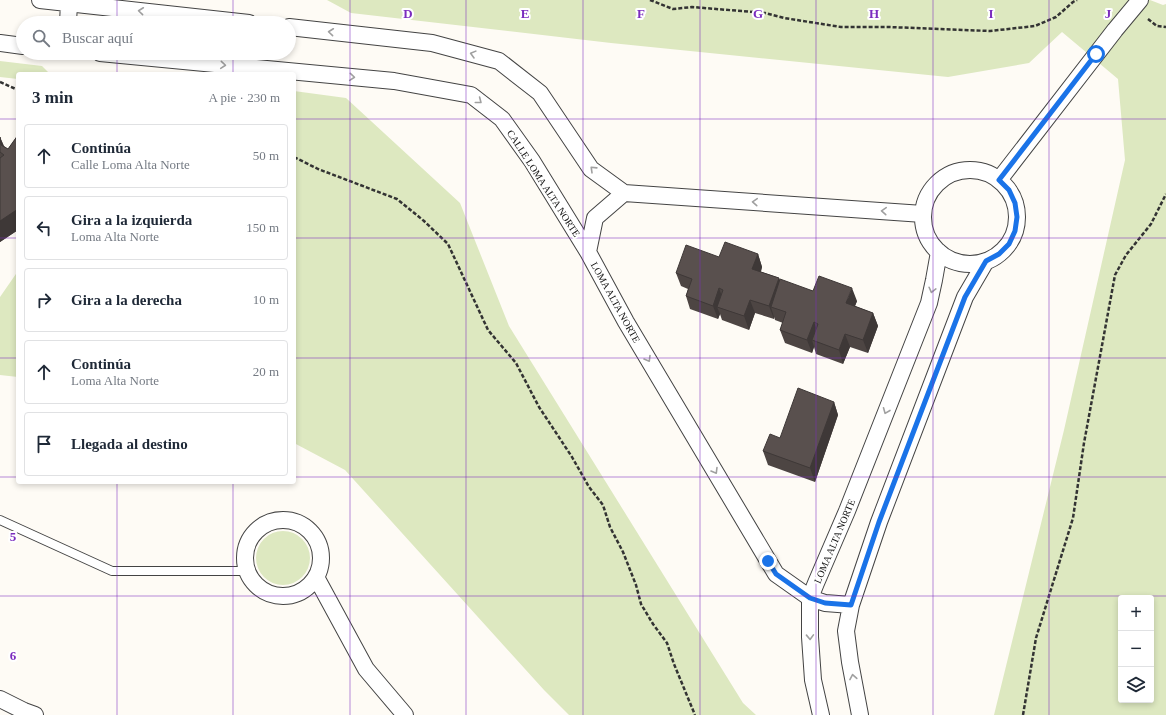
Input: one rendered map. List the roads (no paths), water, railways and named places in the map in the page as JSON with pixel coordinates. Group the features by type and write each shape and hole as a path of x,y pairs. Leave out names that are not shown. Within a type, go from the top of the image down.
{"street":[{"path":"40,0 189,16"},
{"path":"999,180 1140,0"},
{"path":"68,16 69,2"},
{"path":"296,28 432,43 499,61 540,93 591,169 624,193 923,214"},
{"path":"0,44 16,45"},
{"name":"CALLE LOMA ALTA NORTE","path":"174,60 394,81 471,95 502,118 532,161 588,252"},
{"path":"972,170 986,173 999,180 1009,190 1015,203 1017,217 1015,231 1009,244 999,254 986,261 974,264 961,263 949,259 939,252 930,241 925,228 923,214 926,200 934,188 944,178 957,172 972,170"},
{"path":"588,252 595,218 624,193"},
{"name":"LOMA ALTA NORTE","path":"588,252 626,322 776,574 810,598 847,512 929,303 939,252"},
{"path":"860,715 846,631 851,605 877,528 965,297 986,261"},
{"path":"285,520 298,523 308,530 316,540 320,552 320,565 316,577 308,586 298,593 286,596 273,595 262,590 253,582 246,571 244,559 246,546 261,526 272,521 285,520"},
{"path":"316,577 366,669 405,715"},
{"path":"821,715 813,680 810,637 810,598 825,603 851,605"},
{"path":"0,699 35,715"}],"lane":[{"path":"0,520 112,571 246,571"}]}
